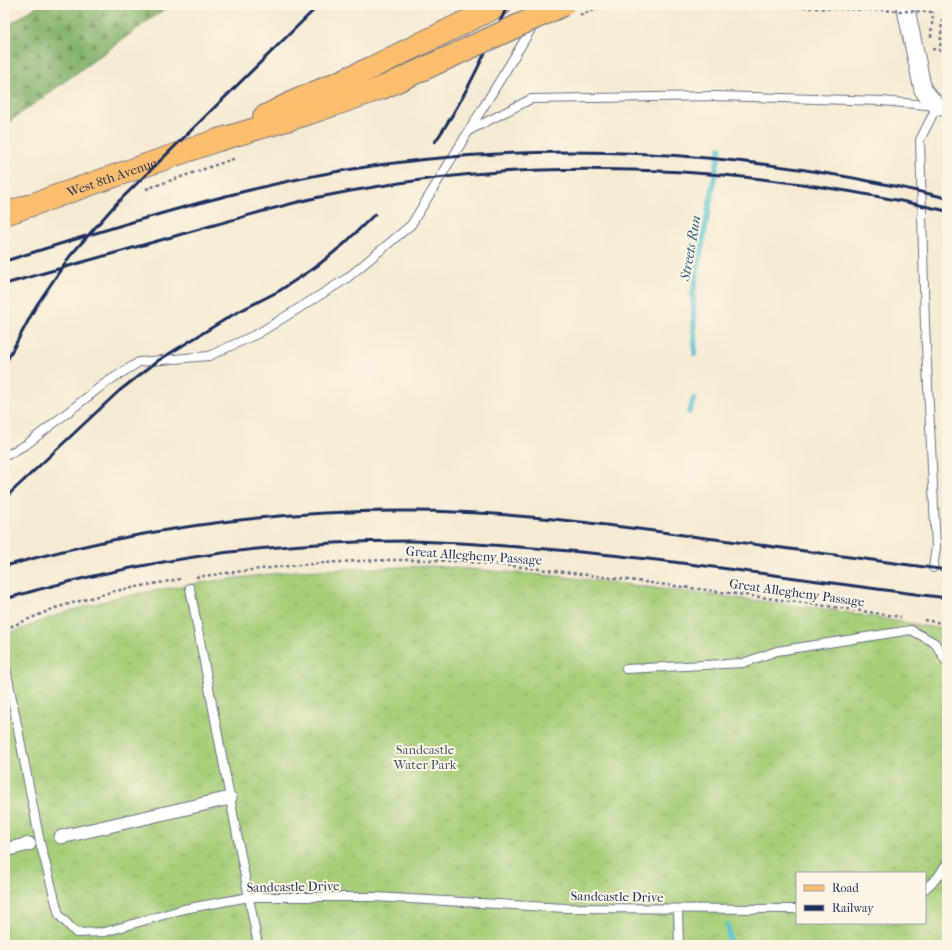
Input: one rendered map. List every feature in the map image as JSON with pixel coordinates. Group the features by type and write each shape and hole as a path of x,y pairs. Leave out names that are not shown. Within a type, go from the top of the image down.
{"main road":[{"path":"218,140 291,103 371,68 500,5"},
{"path":"218,140 307,114 382,88 562,5"},
{"name":"West 8th Avenue","path":"5,214 218,140"}],"street":[{"path":"905,5 923,90 942,107"},
{"path":"61,837 230,798"},
{"path":"5,850 29,844"}],"lane":[{"path":"5,456 27,444 104,384 139,362 209,356 259,333 346,279 411,225 546,5"},
{"path":"468,131 531,99 716,96 882,101 942,107 920,140 925,325 936,546 933,568"},
{"path":"190,588 258,945"},
{"path":"626,669 743,663 777,651 910,630 935,643 947,663"},
{"name":"Sandcastle Drive","path":"5,663 40,842 59,915 76,933 105,932 184,909 249,897 374,897 565,908 796,909"},
{"path":"926,888 938,878 947,863"},
{"path":"678,909 679,945"}],"path":[{"path":"599,8 608,5"},
{"path":"725,5 934,12 931,42"},
{"path":"930,49 940,50 942,19 947,19"},
{"path":"139,191 236,158"},
{"name":"Great Allegheny Passage","path":"195,577 258,568 335,562 420,560 516,566 792,600 907,618"},
{"path":"5,629 55,608 100,595 187,578"},
{"path":"920,620 947,624"}],"green space":[{"path":"39,5 170,5 5,125 5,27"},
{"name":"Sandcastle Water Park","path":"431,566 566,577 832,610 947,630 947,945 5,945 5,635 63,613 119,597 199,583 294,571"}],"waterway":[{"name":"Streets Run","path":"695,354 693,294 720,148"},
{"name":"Streets Run","path":"689,412 694,398"},
{"name":"Streets Run","path":"728,925 730,945"}],"railway":[{"path":"5,364 36,306 70,256 116,204 319,5"},
{"path":"435,142 456,109 483,58 508,5"},
{"path":"5,261 88,235 213,199 297,179 416,160 492,154 568,152 645,154 721,159 797,169 872,182 947,198"},
{"path":"5,284 270,209 311,199 405,182 459,175 514,171 592,169 694,173 796,183 897,200 947,211"},
{"path":"5,498 119,391 159,360 234,314 279,291 317,266 344,244 375,214"},
{"path":"5,566 105,541 206,524 308,514 411,511 525,516 601,524 947,570"},
{"path":"5,599 105,573 206,555 307,545 410,541 484,544 607,555 704,566 947,598"}]}
